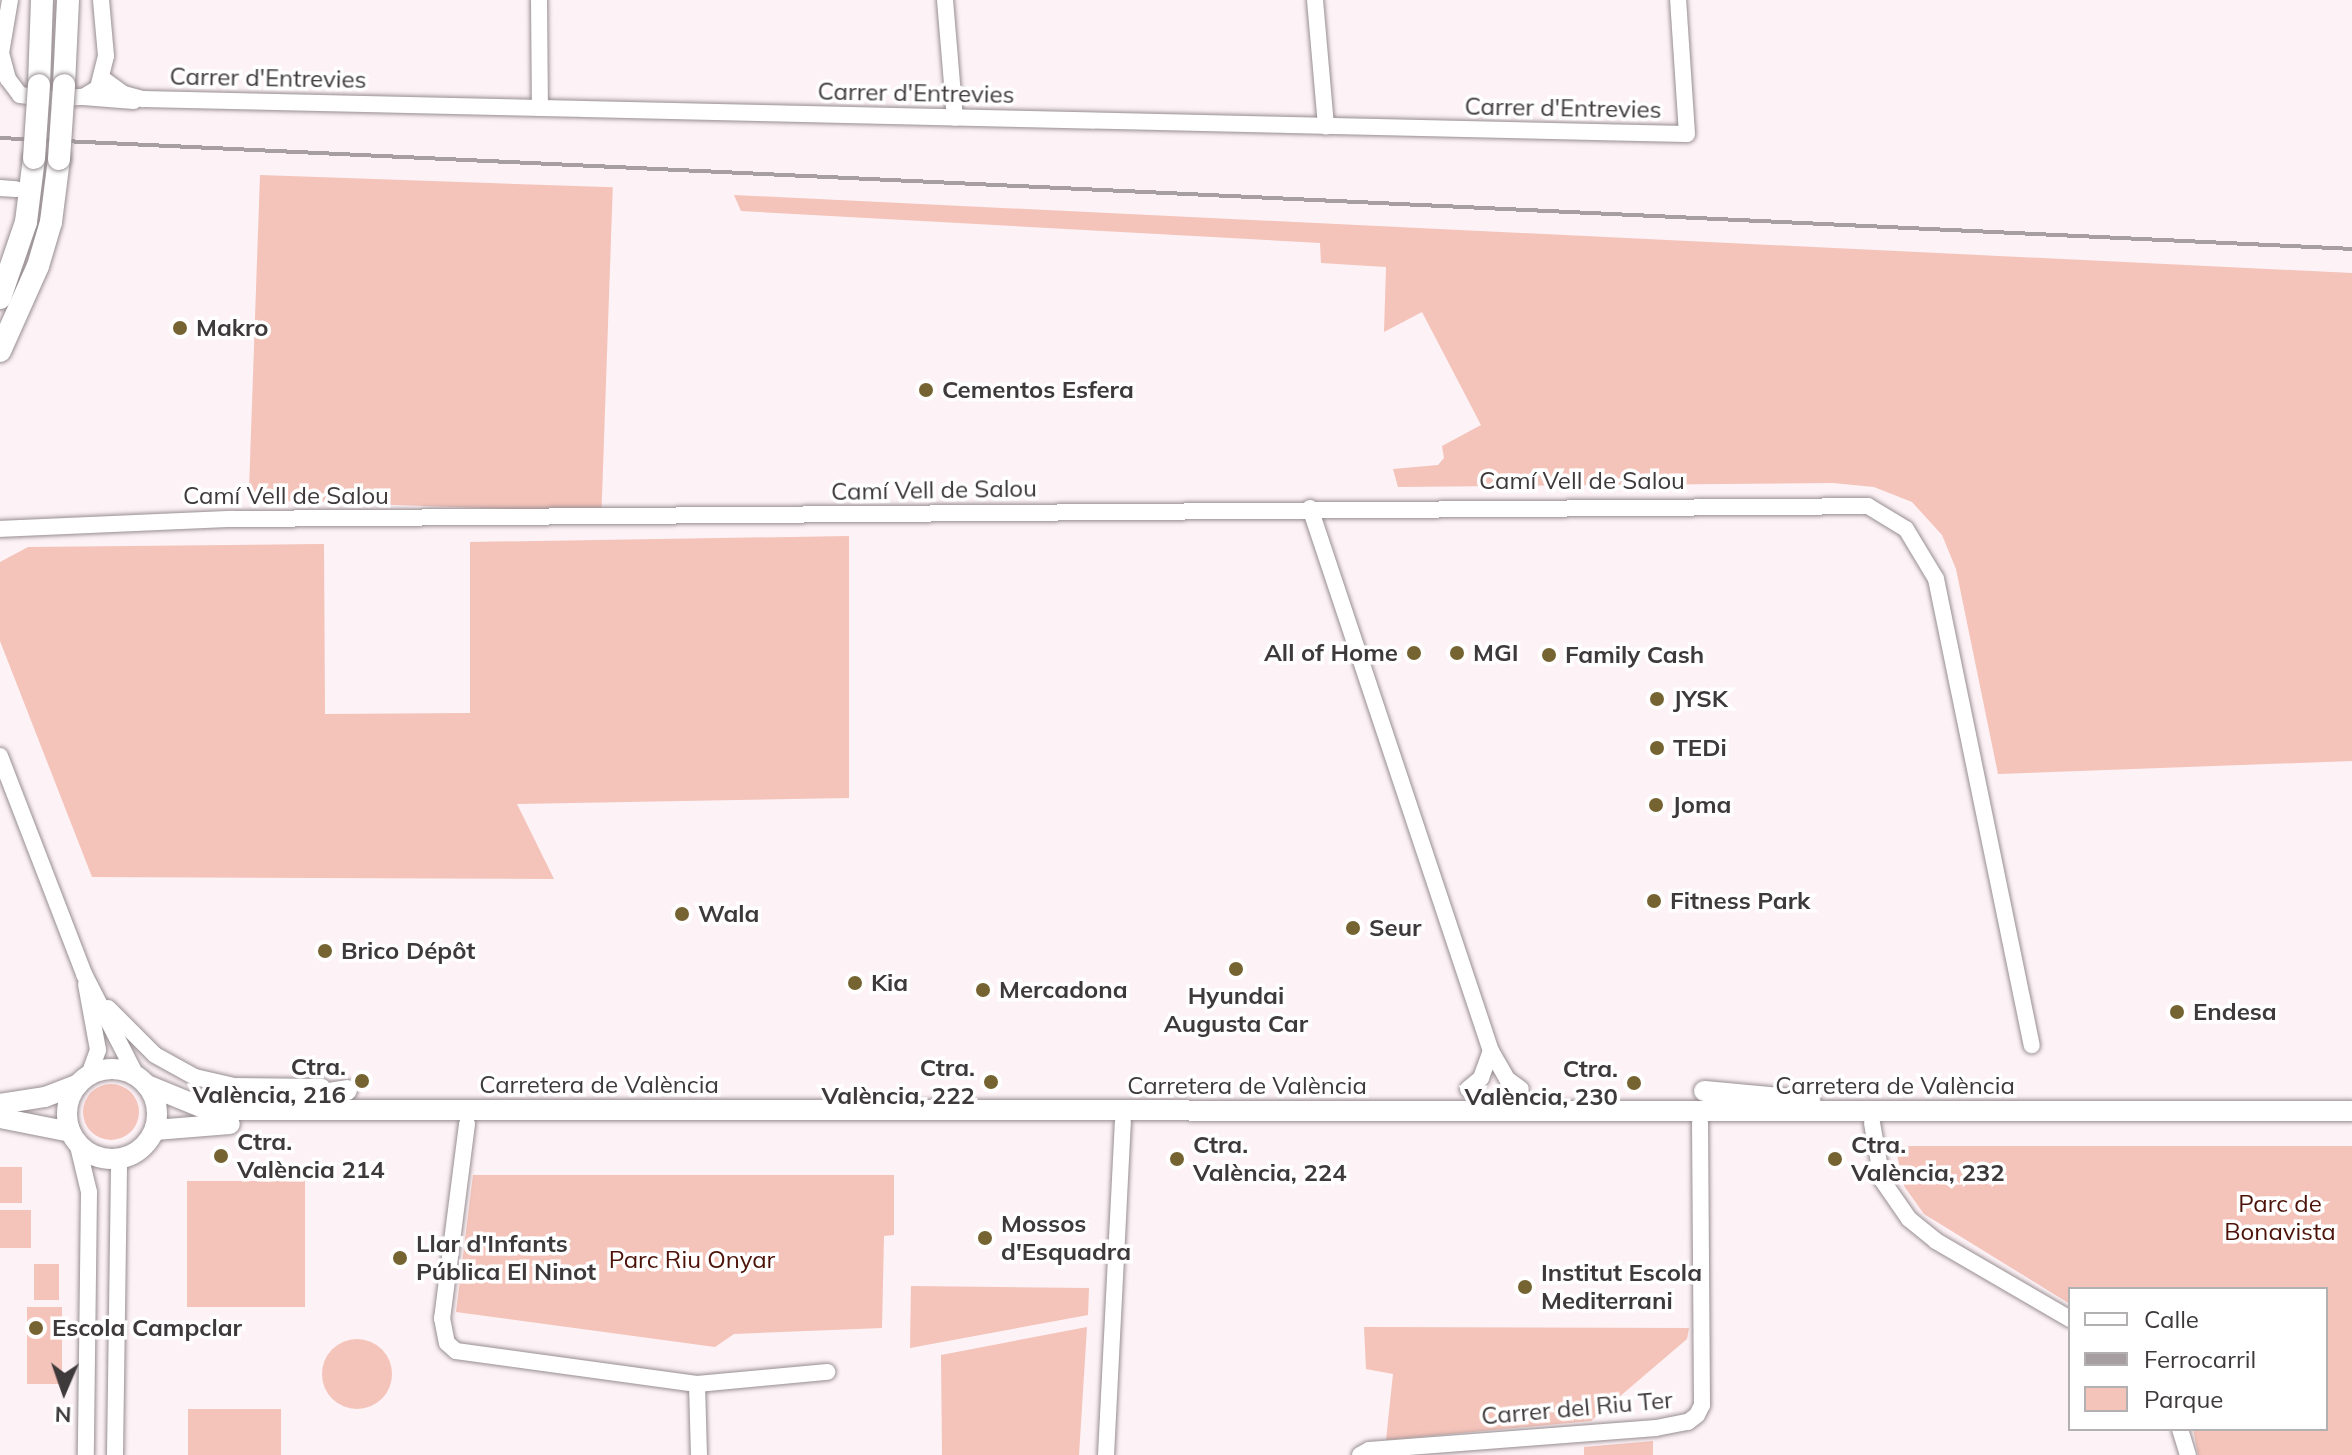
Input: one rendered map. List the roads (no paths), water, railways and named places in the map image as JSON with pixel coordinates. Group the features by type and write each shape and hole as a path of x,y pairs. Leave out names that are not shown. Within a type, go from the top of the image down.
{"highway":[{"path":"0,298 17,254 16,186 34,158 29,90 42,0"},
{"path":"0,351 38,266 51,222 59,159 74,91 68,0"}],"main road":[{"path":"0,1104 45,1097 116,1069 141,1080 157,1109 155,1130 135,1153 119,1158 101,1158 74,1137 0,1118"},
{"path":"74,1137 67,1107 83,1080"},
{"name":"Carretera de València","path":"141,1080 208,1110 2352,1111"},
{"path":"251,1110 295,1095 347,1090"},
{"path":"1704,1091 1922,1112"},
{"name":"Carretera de València","path":"155,1130 205,1124 2352,1123"}],"street":[{"path":"10,0 1,53 8,79 29,90"},
{"path":"74,91 103,79 106,56 101,0"},
{"path":"539,0 540,108"},
{"path":"945,0 955,118"},
{"path":"1315,0 1326,127"},
{"name":"Carrer d'Entrevies","path":"103,79 124,94 143,99 1687,134 1678,0"},
{"path":"0,86 29,90"},
{"name":"Carrer d'Entrevies","path":"29,90 74,91 126,103 143,99"},
{"name":"Camí Vell de Salou","path":"8,528 100,521 1310,508 1868,506 1906,529 1936,579 2032,1045"},
{"path":"1310,508 1491,1051 1507,1079 1521,1089"},
{"path":"0,540 8,528"},
{"path":"0,756 84,974 98,1050 83,1080"},
{"path":"84,974 102,1002 141,1080"},
{"path":"102,1002 155,1055 195,1077 233,1086 347,1090"},
{"path":"1468,1089 1481,1078 1491,1051"},
{"path":"1106,1455 1123,1122"},
{"name":"Carrer del Riu Ter","path":"1360,1455 1369,1450 1656,1428 1688,1422 1697,1415 1702,1405 1700,1123"},
{"path":"1872,1123 1882,1180 1909,1219 1936,1241 2068,1318"},
{"path":"467,1124 443,1304 447,1343 479,1357 697,1384 827,1372"},
{"path":"74,1137 89,1192 86,1455"},
{"path":"115,1455 119,1158"},
{"path":"697,1384 699,1455"},
{"path":"2181,1431 2188,1455"}],"railway":[{"path":"0,138 2352,249"}],"place":[{"name":"Makro","path":"180,328"},
{"name":"Cementos Esfera","path":"926,390"},
{"name":"All of Home","path":"1414,653"},
{"name":"MGI","path":"1457,653"},
{"name":"Family Cash","path":"1549,655"},
{"name":"JYSK","path":"1657,699"},
{"name":"TEDi","path":"1657,748"},
{"name":"Joma","path":"1656,805"},
{"name":"Fitness Park","path":"1654,901"},
{"name":"Wala","path":"682,914"},
{"name":"Seur","path":"1353,928"},
{"name":"Brico Dépôt","path":"325,951"},
{"name":"Hyundai Augusta Car","path":"1236,969"},
{"name":"Kia","path":"855,983"},
{"name":"Mercadona","path":"983,990"},
{"name":"Endesa","path":"2177,1012"},
{"name":"Ctra. València, 216","path":"362,1081"},
{"name":"Ctra. València, 222","path":"991,1082"},
{"name":"Ctra. València, 230","path":"1634,1083"},
{"name":"Ctra. València 214","path":"221,1156"},
{"name":"Ctra. València, 224","path":"1177,1159"},
{"name":"Ctra. València, 232","path":"1835,1159"},
{"name":"Mossos d'Esquadra","path":"985,1238"},
{"name":"Llar d'Infants Pública El Ninot","path":"400,1258"},
{"name":"Institut Escola Mediterrani","path":"1525,1287"},
{"name":"Escola Campclar","path":"36,1328"}],"park label":[{"name":"Parc de Bonavista","path":"2280,1218"},
{"name":"Parc Riu Onyar","path":"692,1260"}]}
